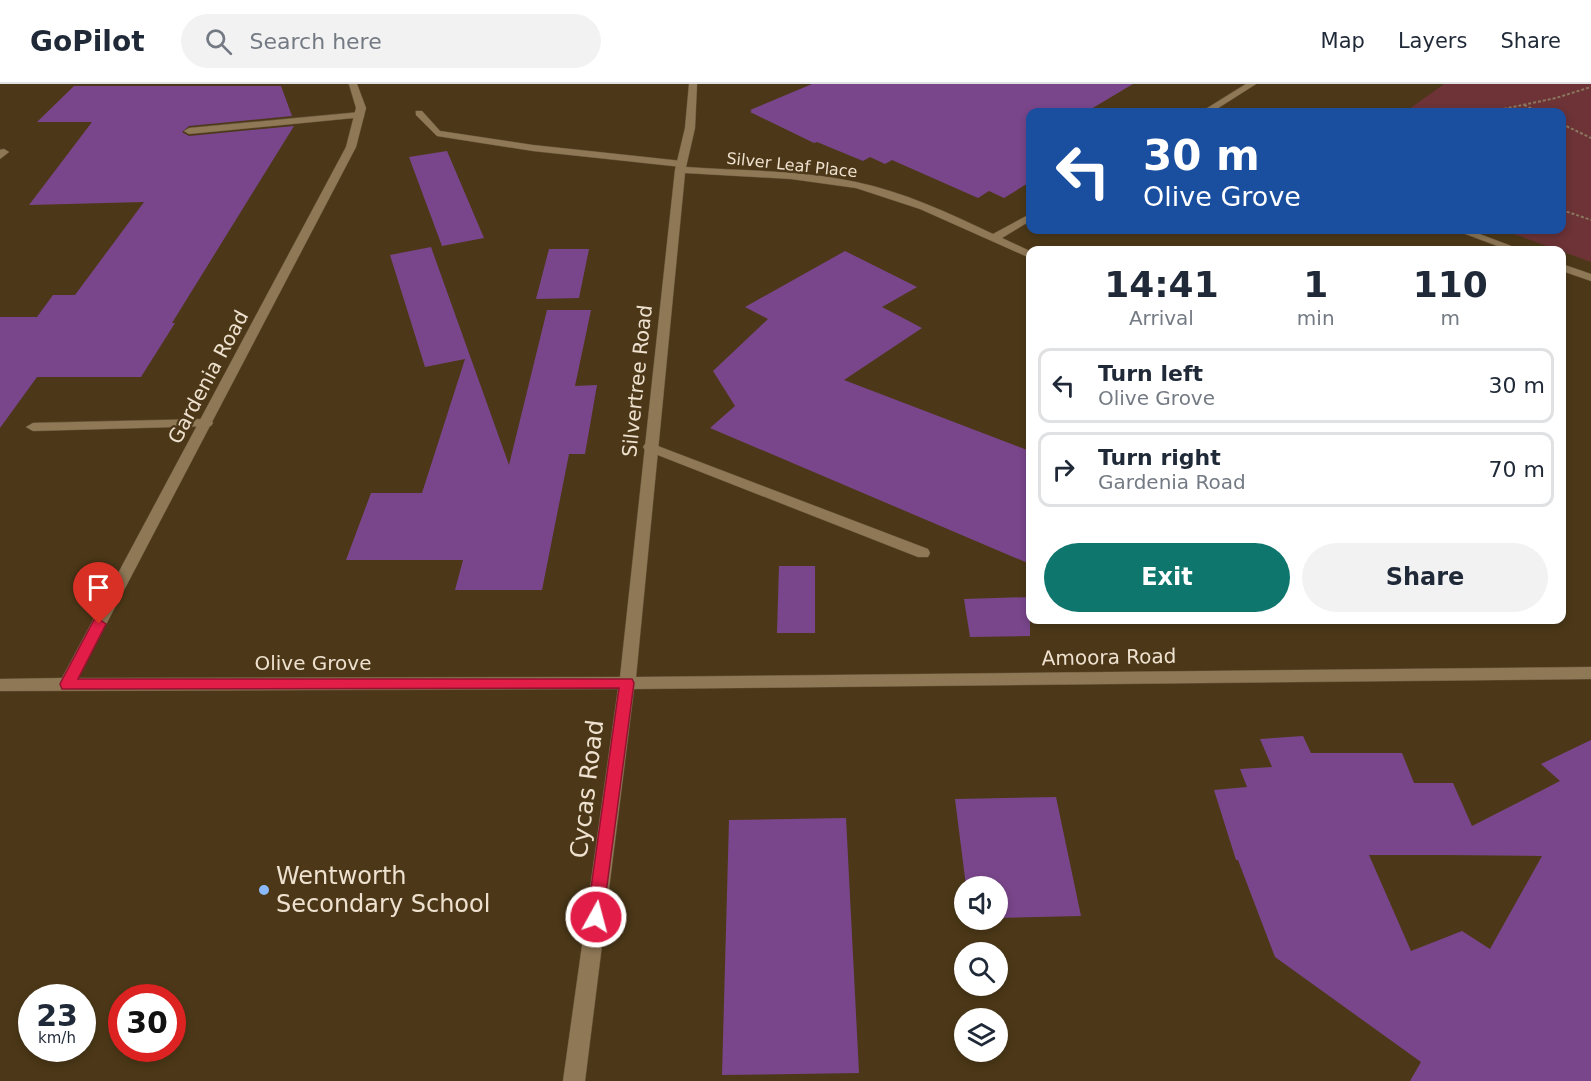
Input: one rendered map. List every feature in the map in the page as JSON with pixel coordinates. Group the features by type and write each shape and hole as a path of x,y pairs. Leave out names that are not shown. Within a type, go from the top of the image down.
{"street":[{"path":"189,131 361,115 362,101 353,84"},
{"name":"Silvertree Road","path":"627,683 650,447 681,166 690,128 693,84"},
{"path":"1213,108 1252,84"},
{"name":"Silver Leaf Place","path":"419,112 437,133 533,148 856,185 911,201 1026,253"},
{"name":"Gardenia Road","path":"67,684 351,147 361,115"},
{"path":"994,238 1026,219"},
{"path":"1471,234 1506,246"},
{"path":"1566,269 1591,278"},
{"path":"33,427 206,423"},
{"path":"650,447 923,553"},
{"name":"Amoora Road","path":"627,683 1591,673"},
{"name":"Olive Grove","path":"0,685 627,683"},
{"name":"Cycas Road","path":"574,1081 627,683"}],"path":[{"path":"1509,108 1591,87"},
{"path":"1524,105 1530,108"},
{"path":"1566,126 1591,138"},
{"path":"1566,211 1591,220"}],"shaded area":[{"path":"1444,84 1591,84 1591,262 1566,253 1566,246 1547,246 1514,234 1566,234 1566,108 1411,108"}],"building":[{"path":"812,84 1133,84 1093,108 1026,108 1026,184 1004,198 989,191 978,198 892,160 885,164 870,157 863,161 817,142 814,143 750,110"},
{"path":"74,86 281,86 292,116 189,126 182,132 189,136 294,126 141,377 37,377 0,428 0,317 37,317 53,295 75,295 144,202 29,205 92,122 37,122"},
{"path":"447,151 484,238 442,246 409,157"},
{"path":"431,247 509,465 547,310 591,310 575,386 597,385 585,454 569,454 542,590 455,590 463,560 346,560 371,493 422,493 465,359 425,367 390,255"},
{"path":"549,249 589,249 579,298 536,299"},
{"path":"845,251 917,287 882,307 922,328 844,380 1026,449 1026,562 710,428 735,406 713,371 768,319 745,307"},
{"path":"779,566 815,566 815,633 777,633"},
{"path":"1026,597 1026,624 1030,624 1030,636 970,637 964,599"},
{"path":"1303,736 1311,753 1402,753 1414,783 1453,783 1472,826 1560,781 1541,764 1591,740 1591,1081 1410,1081 1421,1062 1275,957 1238,860 1236,860 1214,790 1247,787 1240,769 1272,767 1260,739","holes":["1369,855 1542,856 1490,949 1462,931 1411,951"]},
{"path":"1056,797 1081,916 1008,918 1008,876 965,876 955,799"},
{"path":"846,818 859,1073 722,1075 729,820"}],"place":[{"name":"Wentworth Secondary School","path":"264,890"}],"route":[{"path":"99,624 67,684 627,683 596,917"}]}
